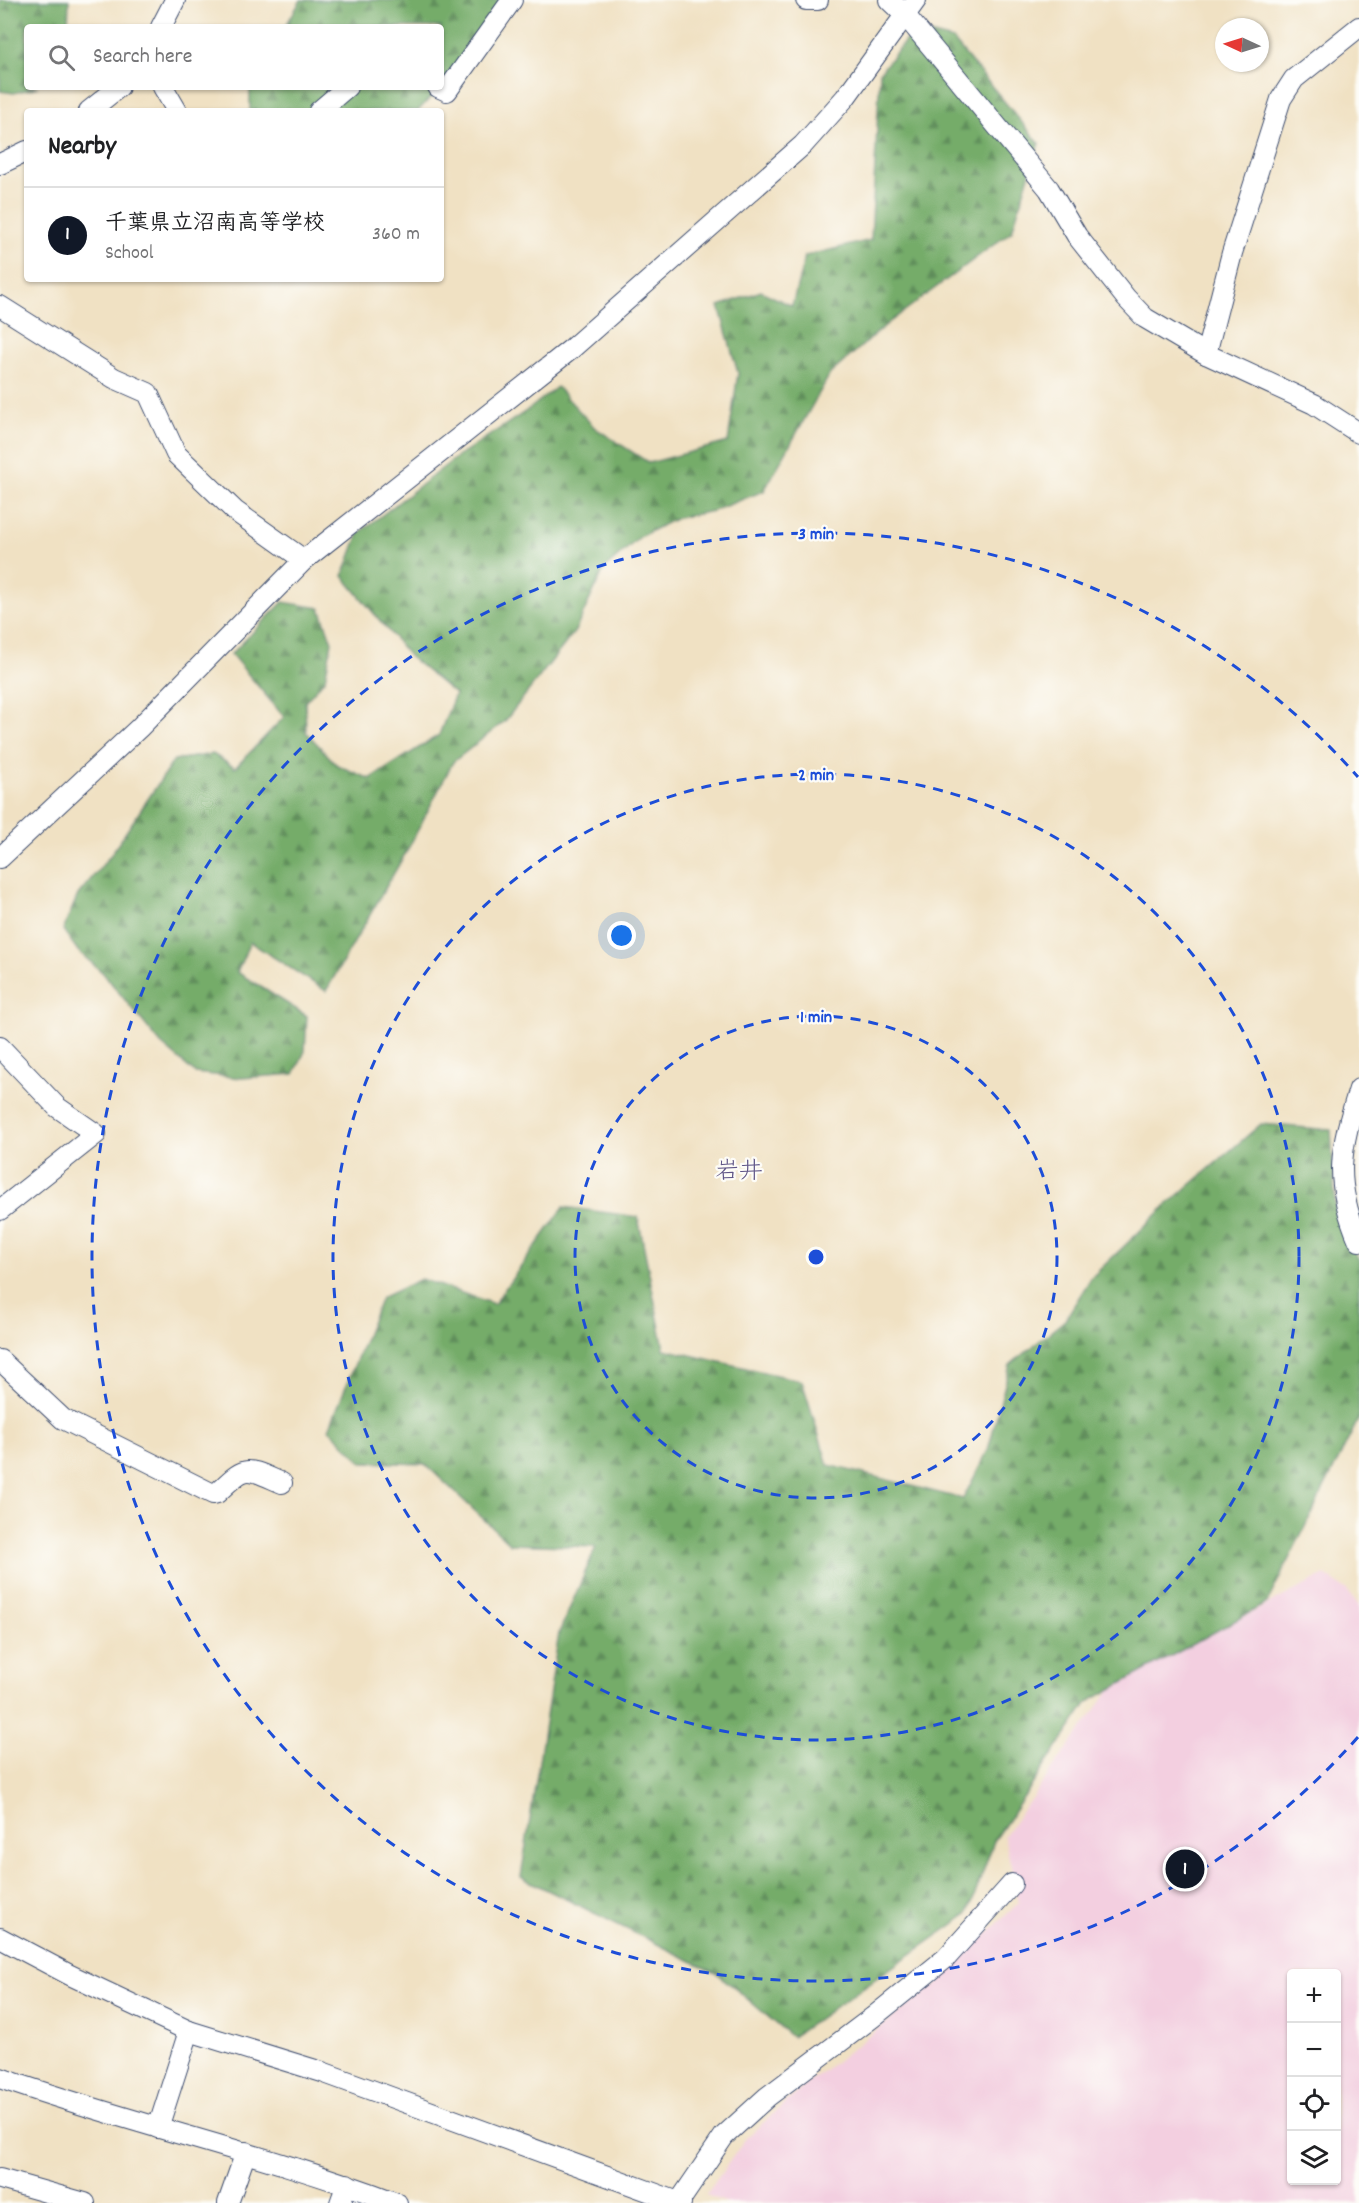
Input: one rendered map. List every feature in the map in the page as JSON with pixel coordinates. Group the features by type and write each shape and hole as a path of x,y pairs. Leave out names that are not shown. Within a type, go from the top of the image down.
{"street":[{"path":"163,24 175,0"},
{"path":"444,90 447,91 512,0"},
{"path":"806,0 818,0"},
{"path":"889,0 910,7 1049,189 1077,236 1126,298 1145,318 1206,354 1314,404 1359,433"},
{"path":"0,858 139,728 304,560 570,350 803,145 845,98 910,7"},
{"path":"1206,354 1232,253 1281,99 1294,79 1359,27"},
{"path":"94,108 115,90"},
{"path":"165,90 175,108"},
{"path":"323,108 344,90"},
{"path":"0,164 24,152"},
{"path":"0,306 114,378 148,393 176,454 235,511 304,560"},
{"path":"0,1047 57,1107 96,1134 0,1210"},
{"path":"1359,1089 1342,1147 1341,1171 1347,1212 1359,1241"},
{"path":"0,1360 63,1419 213,1494 245,1470 252,1469 282,1483"},
{"path":"0,1938 70,1975 189,2031 322,2072 641,2197 680,2203 724,2136 767,2097 873,2017 946,1958 1012,1884"},
{"path":"158,2128 189,2031"},
{"path":"0,2078 67,2102 246,2152 347,2184 397,2203"},
{"path":"228,2203 246,2152"},
{"path":"0,2179 54,2199 85,2203"},
{"path":"340,2203 347,2184"}],"shaded area":[{"path":"1325,1575 1347,1590 1359,1606 1359,2203 727,2203 706,2195 746,2138 810,2081 937,1984 1019,1902 1004,1836 1115,1683"}],"green space":[{"path":"0,0 69,0 68,24 24,24 24,90 26,90 14,93 0,91"},
{"path":"301,0 507,0 444,82 444,24 287,24"},
{"path":"914,30 953,40 1039,143 1012,231 887,324 830,374 764,491 713,511 677,518 641,536 604,569 575,631 505,721 453,762 408,849 326,991 250,942 237,972 307,1016 305,1051 294,1074 242,1078 195,1073 161,1044 103,973 78,951 63,930 78,895 110,856 174,760 213,754 235,768 284,717 231,654 283,602 320,608 332,642 325,679 305,702 306,732 337,765 370,779 439,735 455,694 410,657 343,576 359,533 458,456 528,410 557,387 595,428 649,463 728,442 738,373 719,306 761,291 792,306 805,256 871,240 880,72"},
{"path":"250,90 437,90 421,108 250,108"},
{"path":"1261,1124 1331,1130 1336,1218 1359,1260 1359,1418 1267,1603 1088,1702 994,1841 968,1914 792,2037 718,1974 521,1877 559,1633 596,1547 510,1544 425,1464 362,1462 329,1429 381,1298 421,1279 494,1304 564,1207 638,1217 664,1349 802,1381 828,1465 963,1499 988,1450 1010,1365 1065,1320 1091,1278 1168,1204"}],"place":[{"name":"千葉県立沼南高等学校","path":"1185,1869"}],"district":[{"name":"岩井","path":"739,1173"}]}
